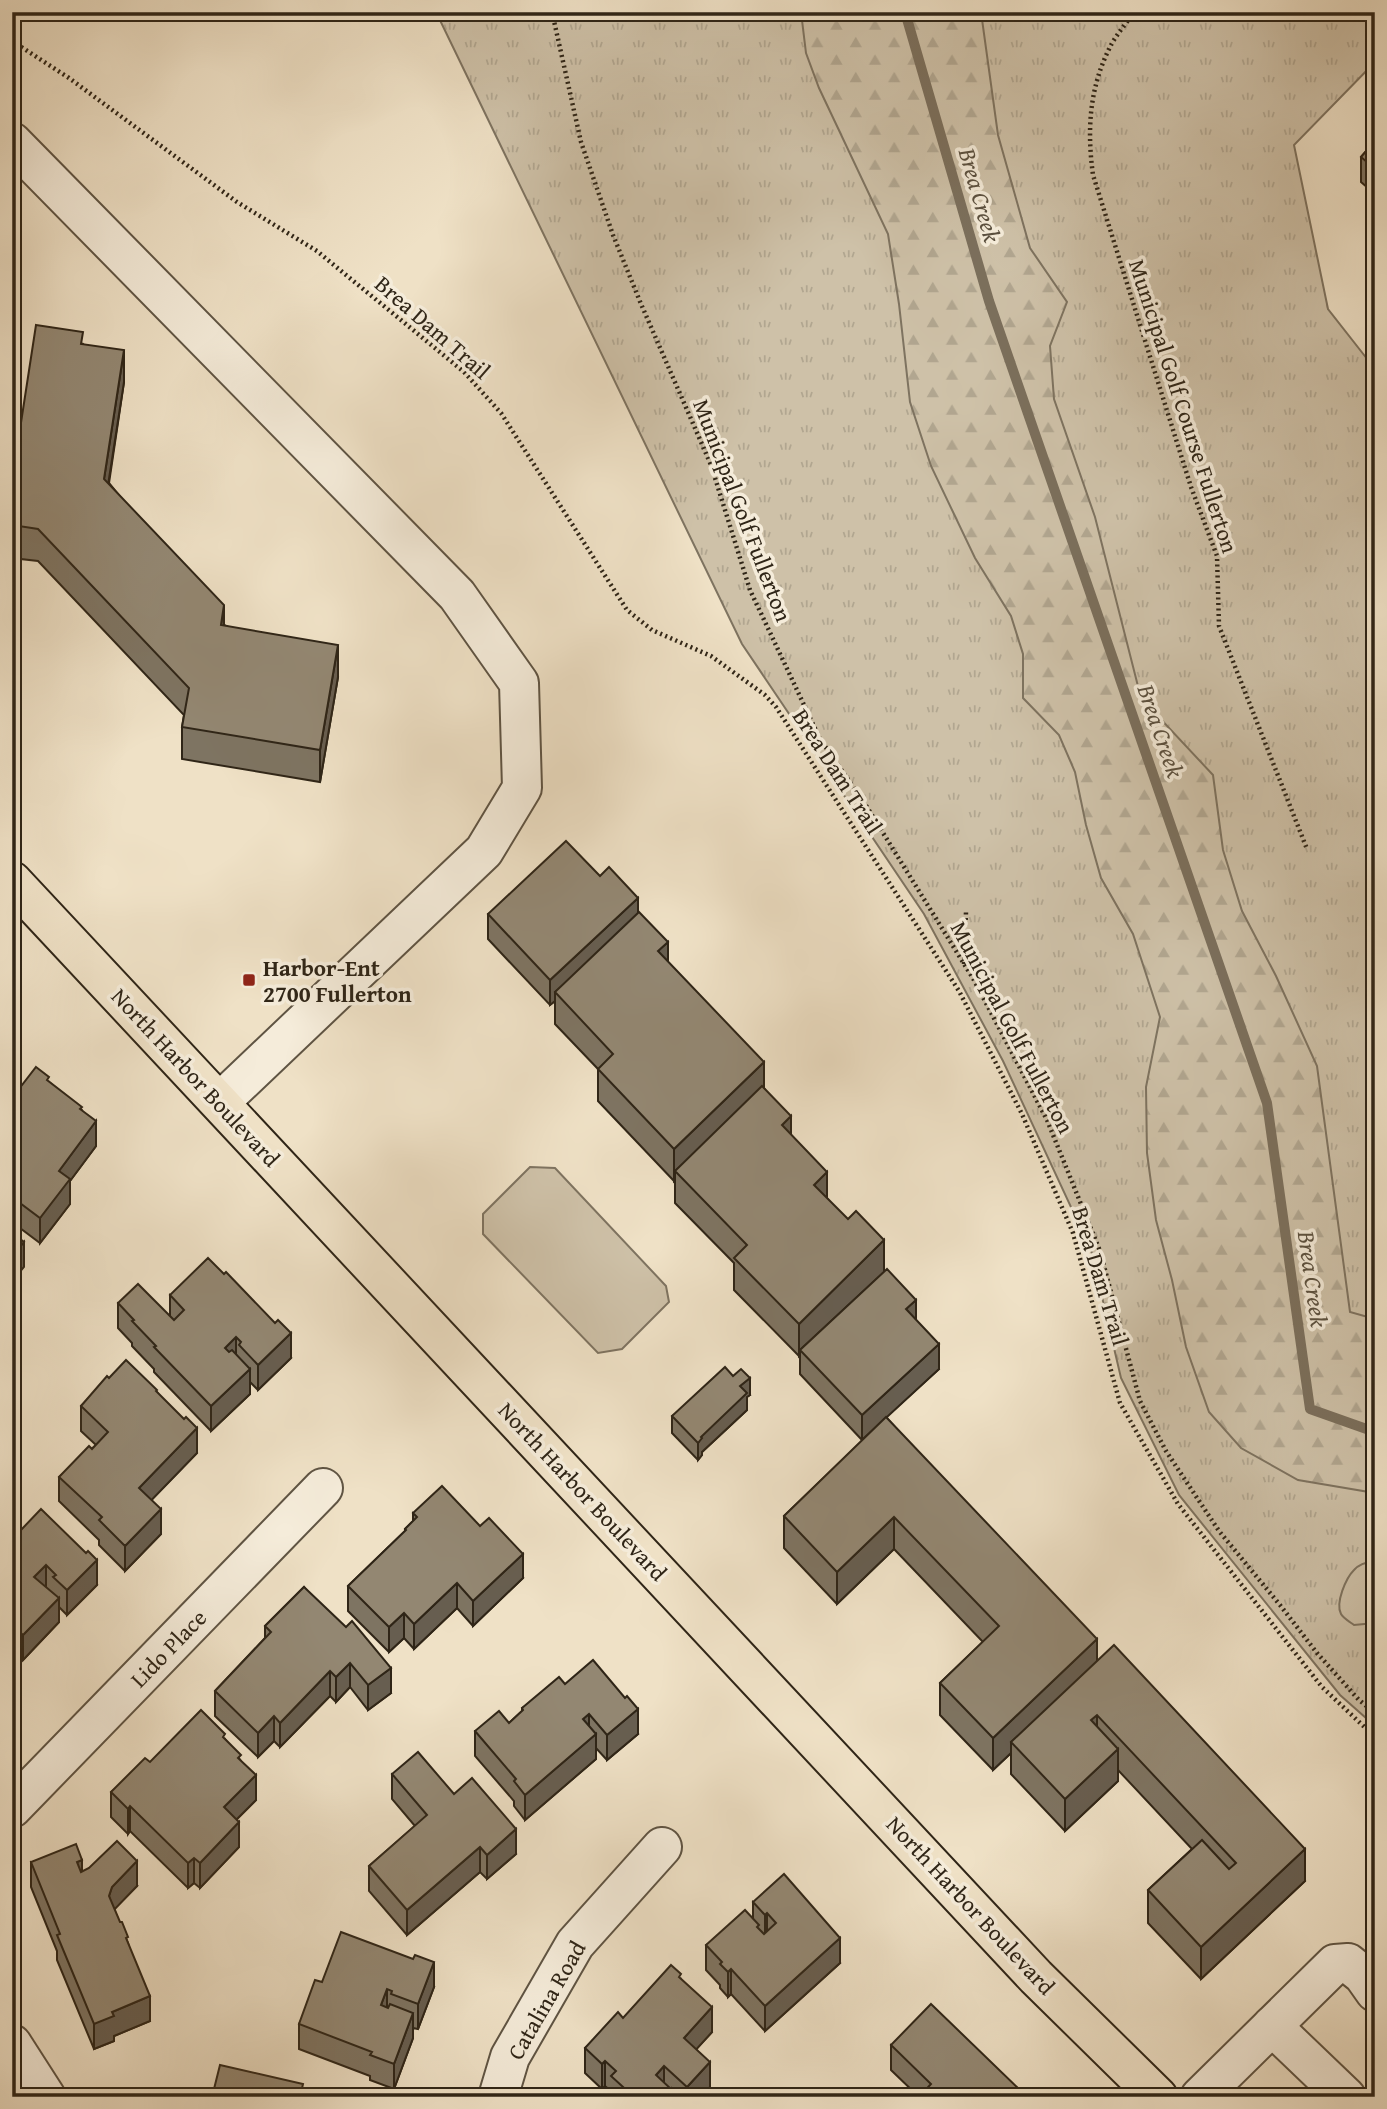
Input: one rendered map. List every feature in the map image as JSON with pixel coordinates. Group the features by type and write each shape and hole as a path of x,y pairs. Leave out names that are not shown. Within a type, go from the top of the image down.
{"main road":[{"name":"North Harbor Boulevard","path":"12,881 1036,1977 1158,2097"}],"street":[{"path":"12,142 457,596 519,683 522,788 484,850 220,1102"},
{"name":"Lido Place","path":"12,1808 323,1489"},
{"name":"Catalina Road","path":"498,2097 510,2057 575,1944 662,1847"},
{"path":"1200,2097 1335,1964 1348,1963 1363,1975 1375,1992"},
{"path":"1272,2026 1346,2097"},
{"path":"12,2044 46,2097"}],"path":[{"name":"Municipal Golf Fullerton","path":"552,12 581,142 613,235 711,465 750,590 820,739 867,807 974,980 1047,1120 1100,1251 1140,1401 1166,1451 1219,1531 1317,1653 1359,1700 1375,1713"},
{"name":"Municipal Golf Course Fullerton","path":"1133,12 1109,48 1093,92 1088,139 1093,175 1191,487 1217,556 1219,626 1307,849"},
{"name":"Brea Dam Trail","path":"12,41 69,78 237,202 317,251 464,372 501,413 627,610 652,631 711,656 765,695 776,707 959,992 1022,1114 1073,1233 1120,1403 1178,1504 1322,1687 1375,1737"},
{"path":"964,964 966,912"}],"green space":[{"path":"436,12 1375,12 1375,62 1294,145 1328,309 1375,369 1375,1726 1340,1695 1179,1495 1121,1378 1091,1250 1003,1061 924,914 742,644"},
{"path":"801,12 981,12 998,135 1030,248 1067,302 1050,346 1054,399 1095,517 1141,698 1213,775 1223,850 1242,911 1276,976 1317,1066 1350,1312 1375,1319 1375,1493 1298,1480 1241,1448 1209,1412 1186,1347 1156,1220 1147,1153 1146,1087 1160,1017 1133,934 1101,878 1075,772 1059,735 1023,698 1023,654 1011,616 975,558 931,466 910,402 888,234 819,88 806,53"},
{"path":"530,1167 555,1168 666,1286 669,1302 622,1349 598,1353 483,1234 483,1214"},
{"path":"1375,1561 1375,1623 1354,1625 1341,1614 1339,1604 1342,1591 1356,1568"}],"building":[{"path":"1375,141 1375,169 1361,157"},
{"path":"36,325 83,332 81,344 124,350 104,479 224,605 221,625 338,645 320,750 182,727 189,688 38,529 12,525 12,481"},
{"path":"566,841 600,876 609,867 638,898 550,980 488,914"},
{"path":"639,912 668,942 658,951 764,1062 674,1149 598,1069 613,1054 555,992"},
{"path":"36,1067 49,1077 47,1080 96,1121 59,1171 70,1179 40,1218 12,1197 12,1098"},
{"path":"762,1086 791,1116 782,1125 827,1172 814,1185 848,1219 856,1211 884,1240 799,1324 734,1258 747,1245 675,1171"},
{"path":"12,1233 24,1242 12,1256"},
{"path":"208,1258 224,1274 226,1272 275,1323 278,1320 291,1333 258,1365 239,1345 241,1342 236,1337 225,1348 229,1352 232,1350 250,1369 211,1406 154,1347 156,1346 118,1303 138,1284 174,1320 184,1310 170,1295"},
{"path":"887,1269 916,1300 906,1309 939,1344 862,1415 800,1350"},
{"path":"126,1360 184,1419 186,1417 197,1428 139,1488 161,1509 125,1546 99,1520 102,1517 59,1477 89,1446 92,1449 108,1432 81,1406 107,1376 109,1378"},
{"path":"725,1367 733,1376 741,1369 750,1378 740,1386 747,1393 698,1443 672,1416"},
{"path":"886,1417 1097,1639 993,1738 940,1683 999,1626 894,1517 837,1572 784,1516"},
{"path":"442,1486 480,1526 489,1518 523,1554 473,1601 457,1583 414,1624 404,1613 389,1627 348,1586 406,1530 417,1517 413,1513"},
{"path":"41,1509 86,1553 88,1551 97,1560 67,1590 53,1577 56,1575 46,1565 34,1577 59,1598 23,1635 12,1625 12,1523 20,1531"},
{"path":"304,1587 346,1627 352,1621 391,1668 368,1685 350,1663 336,1677 330,1671 280,1723 274,1716 258,1733 215,1691 271,1632 265,1626"},
{"path":"1114,1645 1305,1849 1201,1947 1148,1890 1202,1840 1229,1869 1236,1863 1097,1715 1091,1720 1118,1749 1065,1799 1011,1742"},
{"path":"593,1660 625,1698 627,1696 638,1709 607,1735 589,1714 583,1719 596,1734 525,1795 514,1781 516,1779 475,1731 499,1711 509,1723 522,1708 559,1677 565,1684"},
{"path":"201,1710 225,1734 223,1737 241,1755 238,1758 256,1775 224,1807 239,1822 200,1863 194,1858 188,1863 130,1806 128,1809 111,1792 145,1758 150,1762"},
{"path":"418,1752 454,1794 472,1778 516,1829 487,1855 480,1847 407,1910 369,1866 427,1815 392,1774"},
{"path":"117,1841 137,1861 112,1887 109,1896 122,1922 150,1996 112,2012 114,2016 94,2024 57,1935 60,1934 31,1862 76,1844 82,1860 77,1862 81,1872 89,1868"},
{"path":"784,1874 840,1938 765,2006 731,1969 728,1972 720,1964 722,1962 706,1945 745,1910 764,1934 776,1923 753,1902"},
{"path":"341,1932 413,1959 415,1955 434,1962 418,2004 391,1994 392,1991 387,1989 381,2005 388,2008 390,2004 413,2013 394,2064 370,2055 372,2052 299,2024 315,1980 322,1982"},
{"path":"671,1965 681,1974 679,1977 712,2007 684,2038 710,2062 687,2087 664,2066 656,2075 671,2089 664,2097 634,2097 611,2076 616,2071 605,2061 602,2064 585,2048 618,2012 623,2018"},
{"path":"931,2004 1021,2091 1015,2097 919,2097 931,2084 891,2045"},
{"path":"220,2065 303,2084 300,2097 212,2097"}],"waterway":[{"name":"Brea Creek","path":"905,12 989,301 1267,1103 1310,1409 1375,1432"}],"place":[{"name":"Harbor-Ent 2700 Fullerton","path":"249,980"}]}
